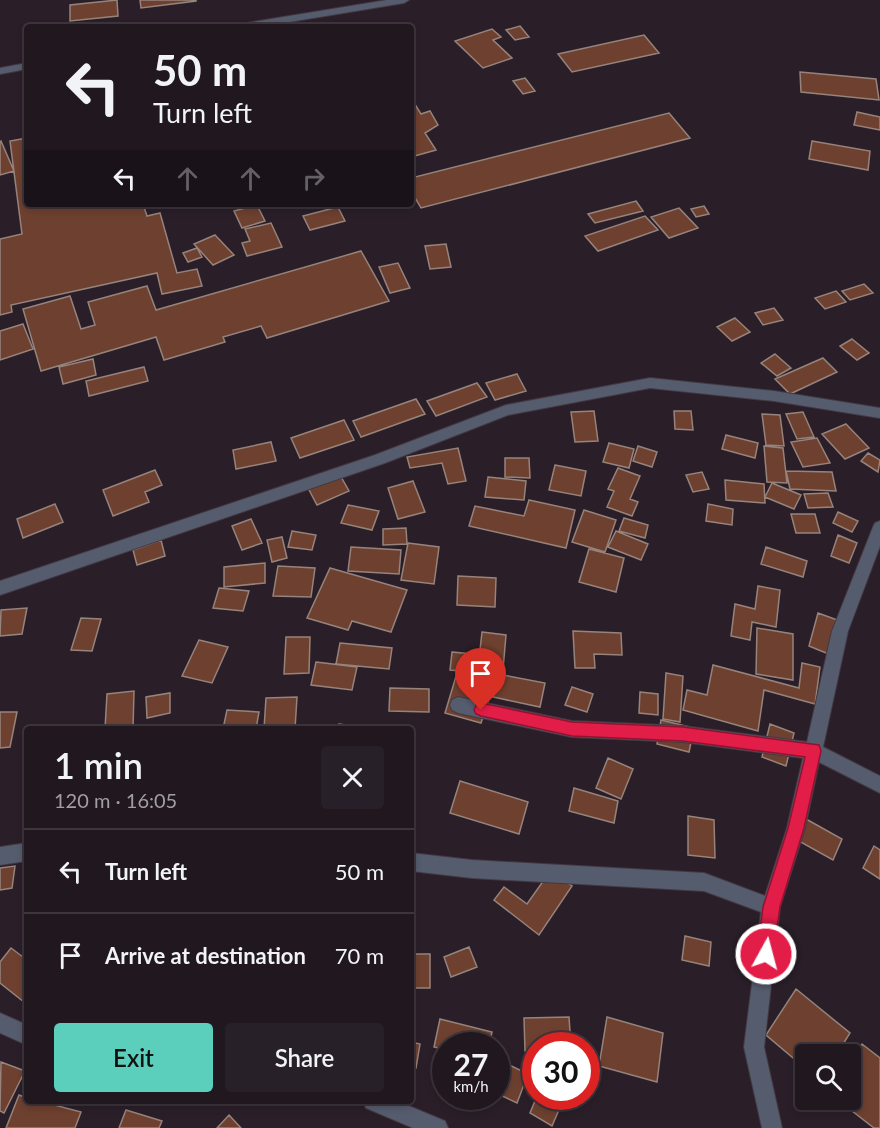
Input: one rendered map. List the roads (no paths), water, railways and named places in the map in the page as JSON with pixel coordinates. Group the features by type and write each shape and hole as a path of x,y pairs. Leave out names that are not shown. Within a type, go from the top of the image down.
{"street":[{"path":"259,24 404,0"},
{"path":"0,71 24,67"},
{"path":"0,588 380,459 506,410 650,383 774,396 880,413"},
{"path":"772,1128 754,1047 771,907 796,828 840,631 880,527"},
{"path":"458,705 572,729 683,734 814,751 880,784"},
{"path":"0,856 24,852"},
{"path":"414,862 472,869 704,882 771,907"},
{"path":"0,1023 24,1034"},
{"path":"380,1104 438,1128"}]}
